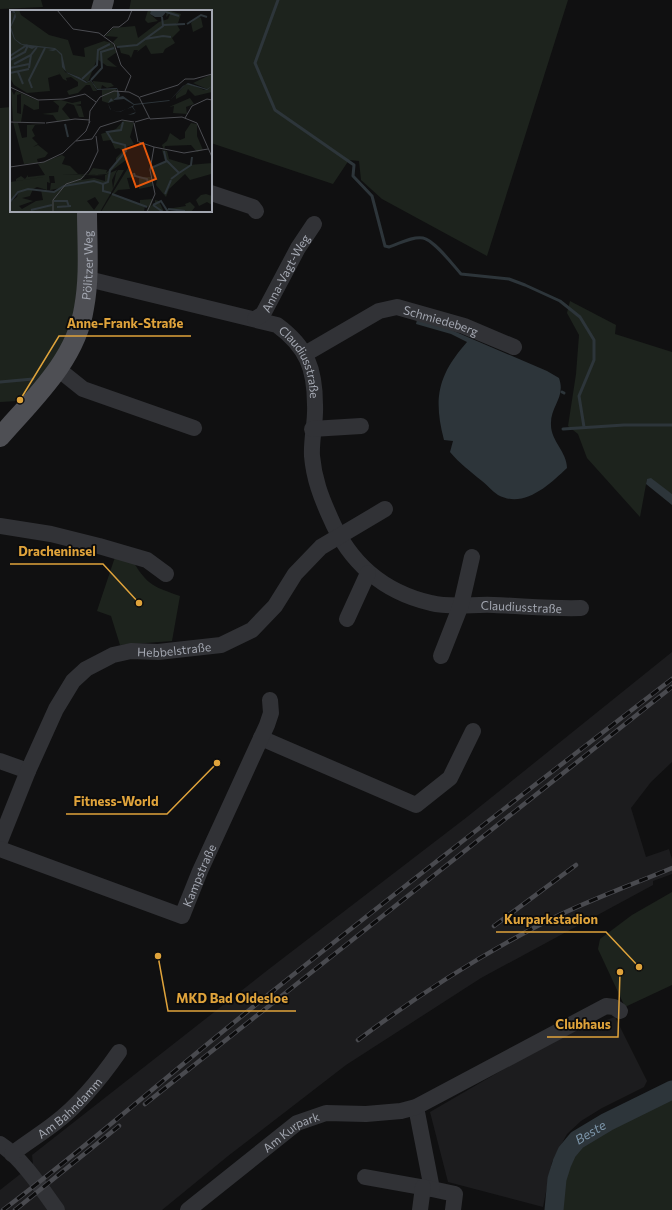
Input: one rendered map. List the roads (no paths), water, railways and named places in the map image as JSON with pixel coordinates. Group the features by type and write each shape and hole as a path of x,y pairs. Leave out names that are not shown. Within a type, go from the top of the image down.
{"main road":[{"path":"101,10 104,0"},
{"name":"Pölitzer Weg","path":"0,437 58,369 75,339 84,310 88,279 87,212"}],"street":[{"path":"212,193 253,207 256,211"},
{"name":"Anna-Vagt-Weg","path":"255,319 263,314 298,248 314,224"},
{"name":"Claudiusstraße","path":"88,279 277,325 289,334 305,354 312,370 316,406 312,429 312,457 316,485 338,537 368,573 382,584 399,593 432,604 581,608"},
{"name":"Schmiedeberg","path":"305,354 379,311 397,307 464,326 514,347"},
{"path":"58,369 83,389 194,428"},
{"path":"312,429 361,426"},
{"path":"338,537 385,509"},
{"path":"0,526 51,534 99,546 147,560 166,574"},
{"name":"Hebbelstraße","path":"0,841 28,771 56,710 74,681 86,669 113,655 131,651 158,652 221,645 252,630 275,606 295,574 321,547 338,537"},
{"name":"Claudiusstraße","path":"442,656 461,605 472,557"},
{"path":"347,619 368,573"},
{"name":"Kampstraße","path":"0,848 182,916 200,871 261,738 271,713 270,700"},
{"path":"261,738 416,804 450,778 473,731"},
{"path":"0,762 28,771"},
{"name":"Am Kurpark","path":"188,1210 298,1123 326,1113 366,1114 400,1111 416,1107 606,1006 614,1007 620,1011"},
{"name":"Am Bahndamm","path":"6,1149 54,1123 90,1089 119,1052"},
{"path":"416,1107 427,1188 420,1210"},
{"path":"6,1149 30,1174 57,1210"},
{"path":"365,1177 455,1194 453,1210"}],"waterway":[{"path":"278,0 255,63 275,110 354,165 353,176 372,196 385,246 389,247 410,239 423,238 438,248 461,274 509,279 560,301 580,317 594,340 594,360 579,396 584,427"},
{"path":"0,382 33,379"},
{"path":"563,429 624,425 672,425"},
{"name":"Beste","path":"554,1210 557,1179 562,1163 567,1152 577,1140 607,1122 672,1090"}],"railway":[{"path":"3,1210 84,1146 329,946 672,679"},
{"path":"145,1104 672,687"},
{"path":"494,926 576,865"},
{"path":"358,1040 451,976 524,933 579,906 672,868"},
{"path":"15,1210 119,1126"}],"place":[{"name":"Anne-Frank-Straße","path":"20,400"},
{"name":"Dracheninsel","path":"139,603"},
{"name":"Fitness-World","path":"217,763"},
{"name":"MKD Bad Oldesloe","path":"158,956"},
{"name":"Kurparkstadion","path":"639,967"},
{"name":"Clubhaus","path":"620,972"}]}
